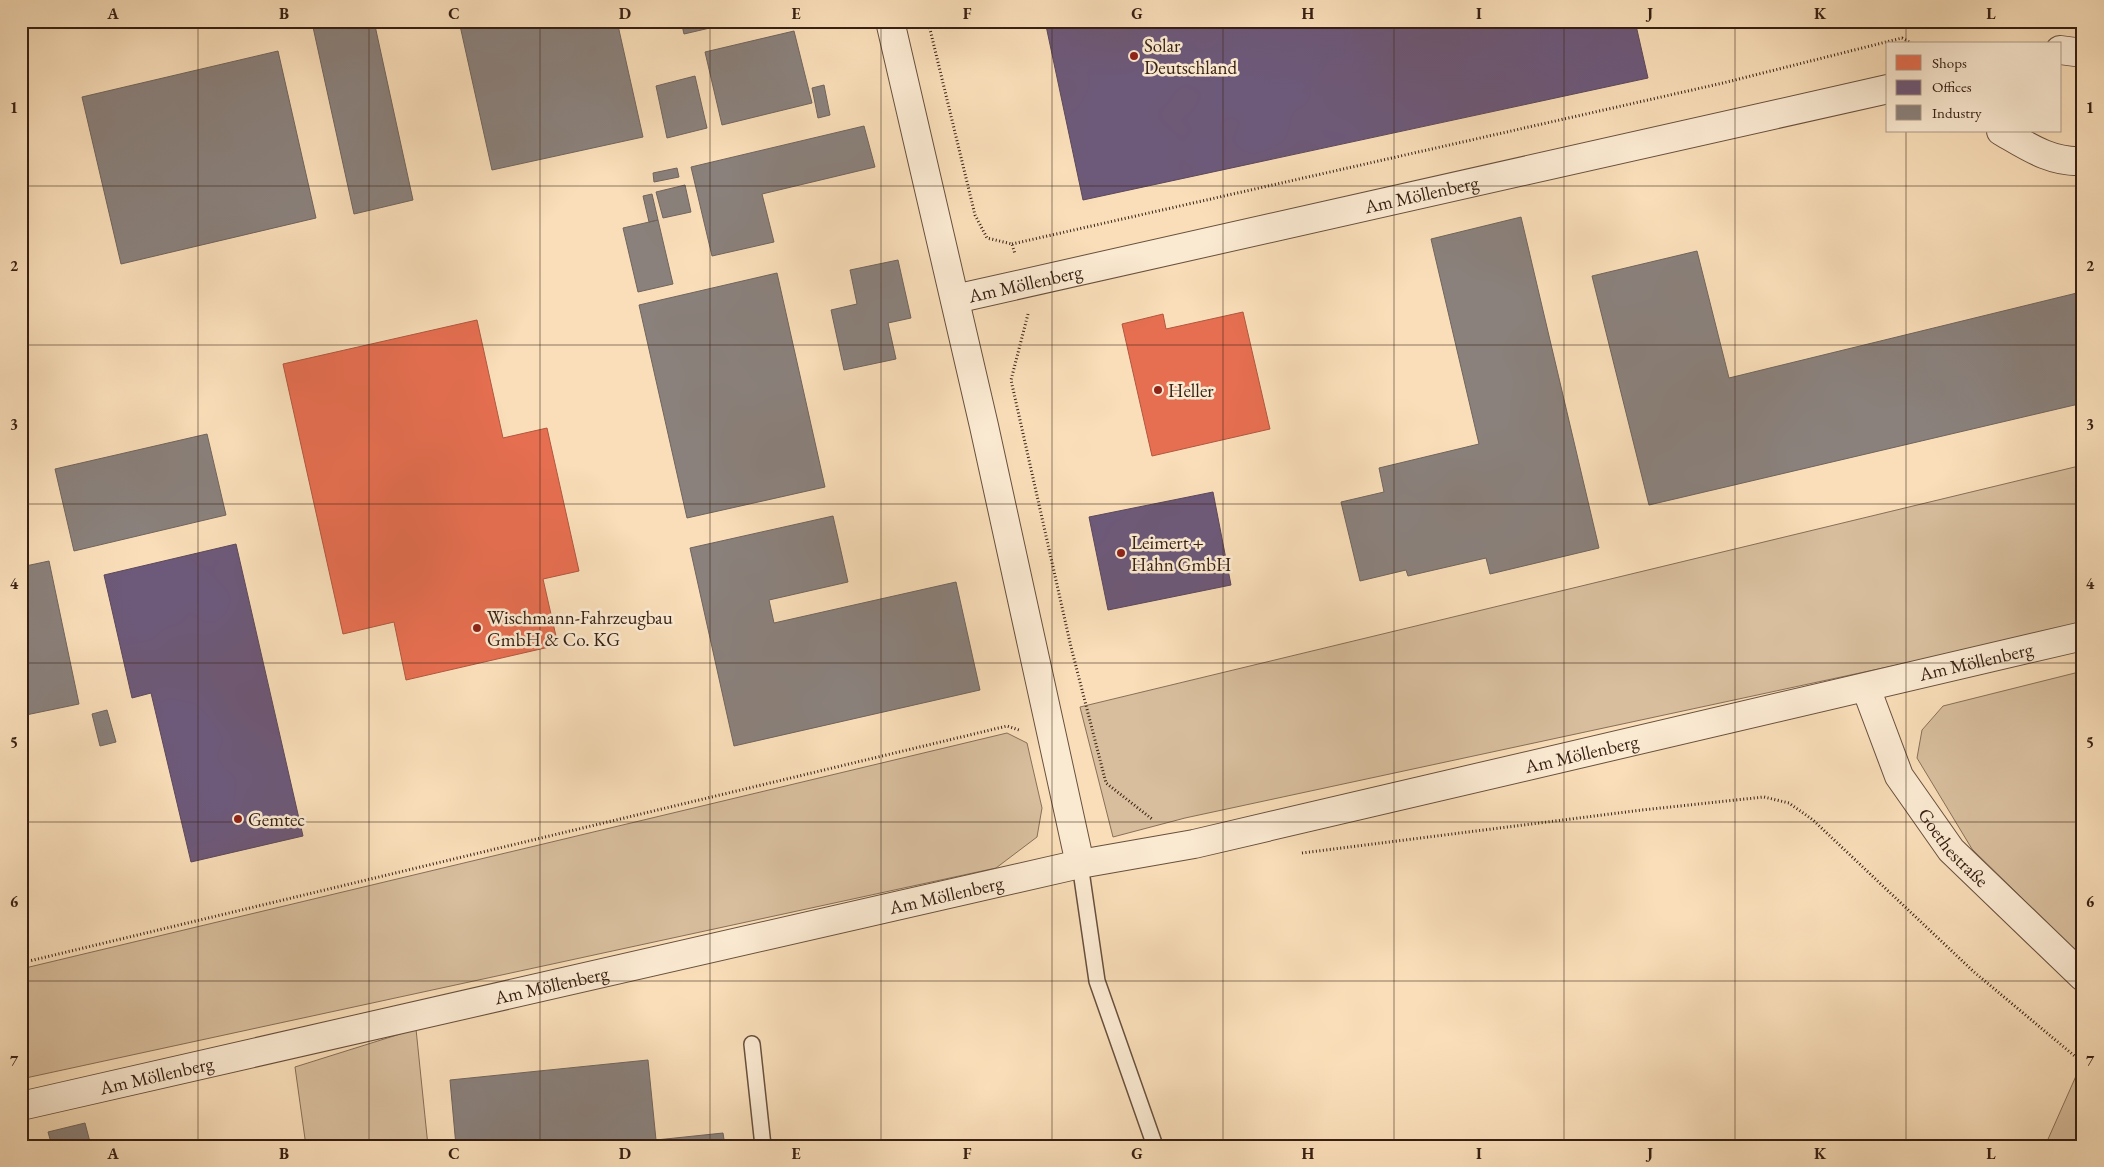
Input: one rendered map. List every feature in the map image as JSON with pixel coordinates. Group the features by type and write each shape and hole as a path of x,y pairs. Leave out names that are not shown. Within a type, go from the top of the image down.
{"street":[{"name":"Am Möllenberg","path":"890,21 955,299 1080,864"},
{"path":"2062,50 2083,53"},
{"name":"Am Möllenberg","path":"955,299 1886,89"},
{"path":"2003,132 2042,154 2065,162 2083,161"},
{"name":"Am Möllenberg","path":"21,1106 1080,864 1194,844 2083,636"},
{"name":"Goethestraße","path":"1866,688 1899,776 1950,850 2083,977"}],"lane":[{"path":"1080,864 1097,981 1155,1146"},
{"path":"752,1044 763,1146"}],"path":[{"path":"928,21 975,215 987,238 1012,244 1713,85 1902,38 1909,42"},
{"path":"1012,244 1023,284 1028,315 1011,380 1071,647 1106,783 1144,814 1194,844"},
{"path":"21,963 1007,726 1031,733 1050,731"},
{"path":"1298,853 1632,811 1764,797 1789,803 1813,820 1974,972 2083,1063"}],"shaded area":[{"path":"2083,465 2083,625 1185,818 1113,837 1080,707"},
{"path":"2083,671 2083,958 1972,849 1917,758 1922,730 1943,706"},
{"path":"1007,733 1027,743 1042,808 1037,837 996,868 21,1079 21,969"},
{"path":"416,1029 428,1146 306,1146 295,1067"},
{"path":"2083,1069 2083,1146 2045,1146 2076,1076"}],"building: Shops":[{"path":"1243,312 1270,429 1152,456 1122,324 1163,314 1166,329"},
{"path":"477,320 503,438 547,428 579,571 543,579 558,645 406,680 394,622 343,634 283,364"}],"building: Offices":[{"path":"1045,21 1635,21 1648,78 1083,200"},
{"path":"1213,492 1231,585 1108,610 1089,517"},
{"path":"236,544 303,836 191,862 151,693 132,698 104,575"}],"building: Industry":[{"path":"338,21 374,21 413,200 354,214 313,27"},
{"path":"459,21 617,21 643,137 492,170"},
{"path":"681,21 740,21 684,34"},
{"path":"794,31 812,103 722,125 705,52"},
{"path":"278,51 316,218 121,264 82,97"},
{"path":"695,76 707,128 667,138 656,86"},
{"path":"824,85 830,115 818,118 812,88"},
{"path":"864,126 875,167 762,194 774,242 712,256 691,167"},
{"path":"677,168 679,177 654,182 653,173"},
{"path":"685,185 691,212 663,218 656,192"},
{"path":"652,194 658,220 649,222 643,196"},
{"path":"1521,217 1599,548 1490,574 1486,558 1408,576 1406,570 1360,581 1341,502 1384,492 1379,468 1479,444 1431,239"},
{"path":"658,220 673,284 638,292 623,228"},
{"path":"1697,251 1729,378 2081,292 2083,403 1649,505 1592,276"},
{"path":"898,260 911,318 888,323 896,359 844,370 831,310 857,304 850,270"},
{"path":"777,273 825,487 687,518 639,305"},
{"path":"207,434 226,515 74,551 55,469"},
{"path":"833,516 848,582 769,600 774,623 956,582 980,690 734,746 690,548"},
{"path":"49,561 79,704 21,716 21,567"},
{"path":"107,710 116,742 100,746 92,714"},
{"path":"648,1060 656,1140 723,1133 725,1146 456,1146 450,1080"},
{"path":"85,1123 91,1146 52,1146 48,1132"}],"place":[{"name":"Solar Deutschland","path":"1134,56"},
{"name":"Heller","path":"1158,390"},
{"name":"Leimert + Hahn GmbH","path":"1121,553"},
{"name":"Wischmann-Fahrzeugbau GmbH & Co. KG","path":"477,628"},
{"name":"Gemtec","path":"238,819"}]}
